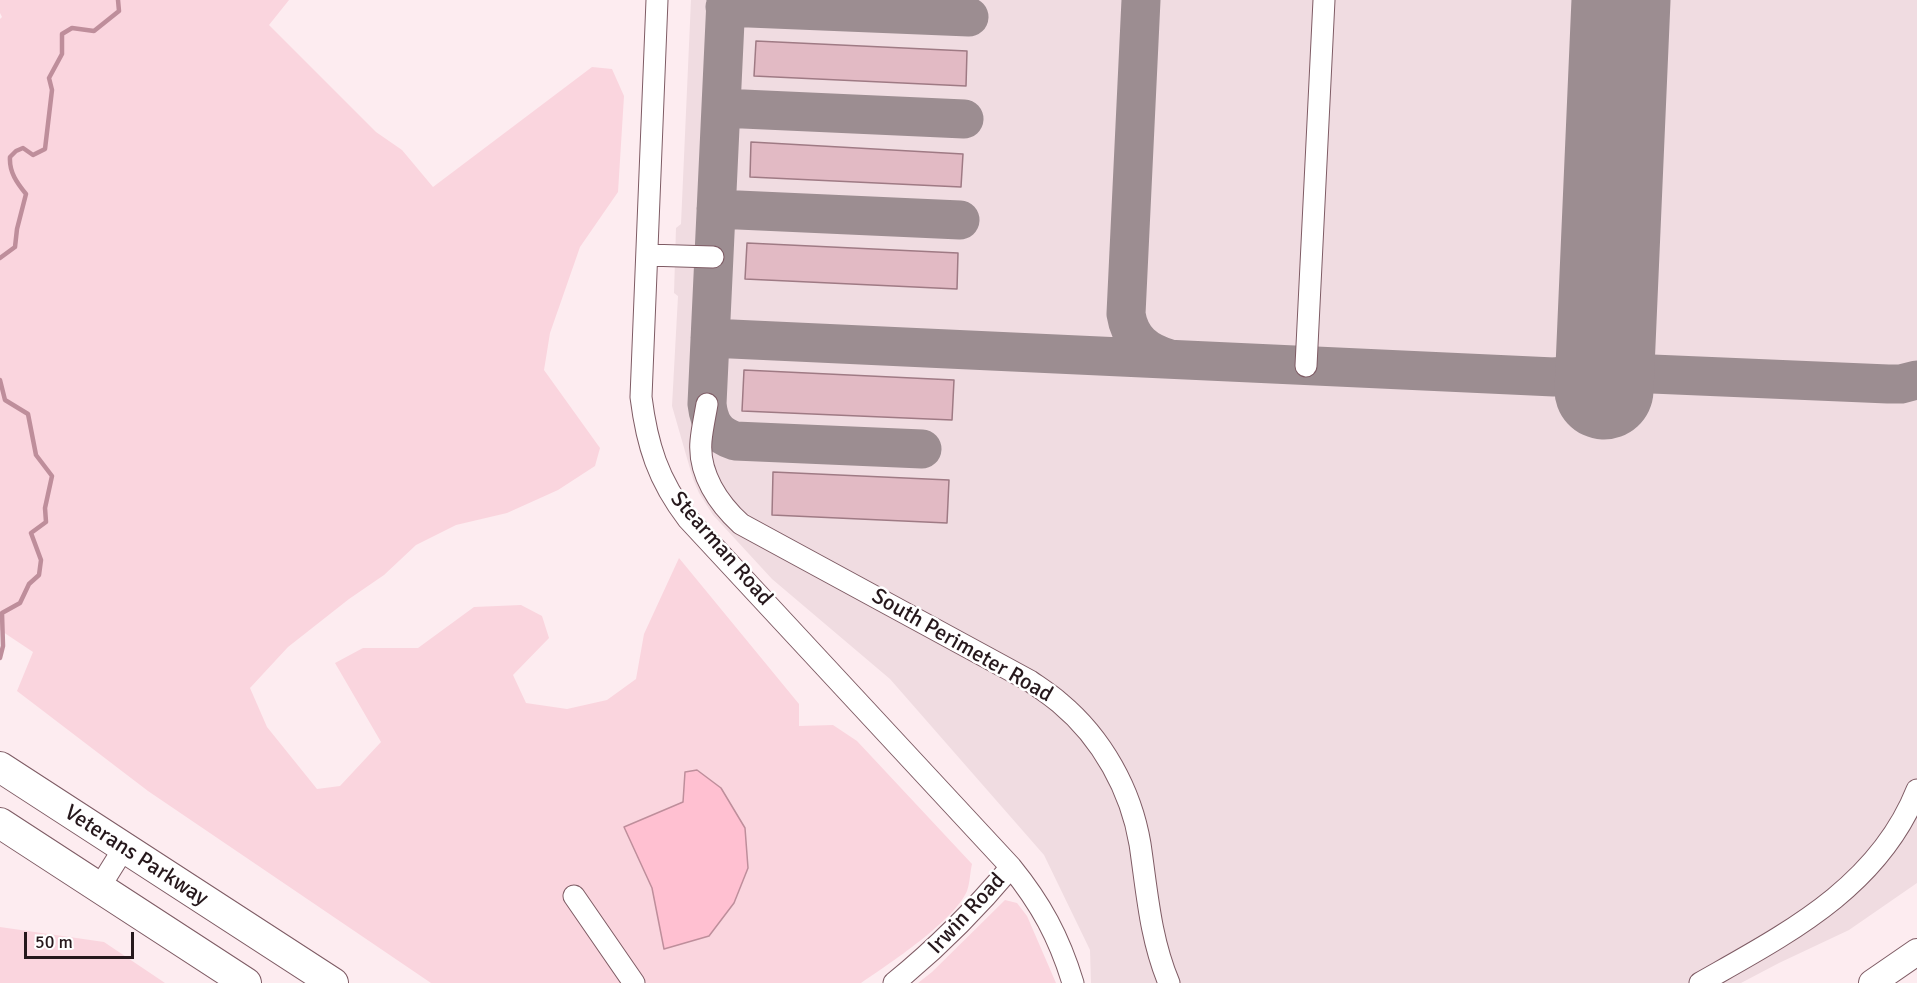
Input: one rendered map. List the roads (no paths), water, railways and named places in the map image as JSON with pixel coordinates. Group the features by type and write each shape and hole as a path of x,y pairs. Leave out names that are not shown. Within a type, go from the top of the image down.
{"highway":[{"name":"Veterans Parkway","path":"0,768 333,983"},
{"name":"Veterans Parkway","path":"0,823 246,983"}],"main road":[{"path":"1872,983 1917,952"}],"street":[{"name":"Stearman Road","path":"657,0 641,397 651,451 673,498 688,519 1011,867 1032,894 1056,934 1073,983"},
{"path":"1306,366 1324,0"},
{"path":"647,255 713,257"},
{"name":"South Perimeter Road","path":"707,404 700,444 702,460 719,501 736,519 1030,681 1060,702 1098,743 1119,780 1133,814 1154,942 1168,983"},
{"path":"1700,983 1810,918 1835,899 1875,858 1895,832 1917,790"},
{"path":"99,888 123,848"},
{"name":"Irwin Road","path":"894,983 943,942 1011,867"},
{"path":"574,896 634,983"}],"waterway":[{"path":"0,258 15,247 26,194 12,172 10,157 23,148 33,155 45,149 52,90 49,78 62,54 62,34 72,28 94,31 119,11 118,0"},
{"path":"0,380 5,400 28,414 36,455 52,476 45,508 46,522 31,533 41,560 39,575 29,584 20,603 2,613 3,646 0,658"}]}
